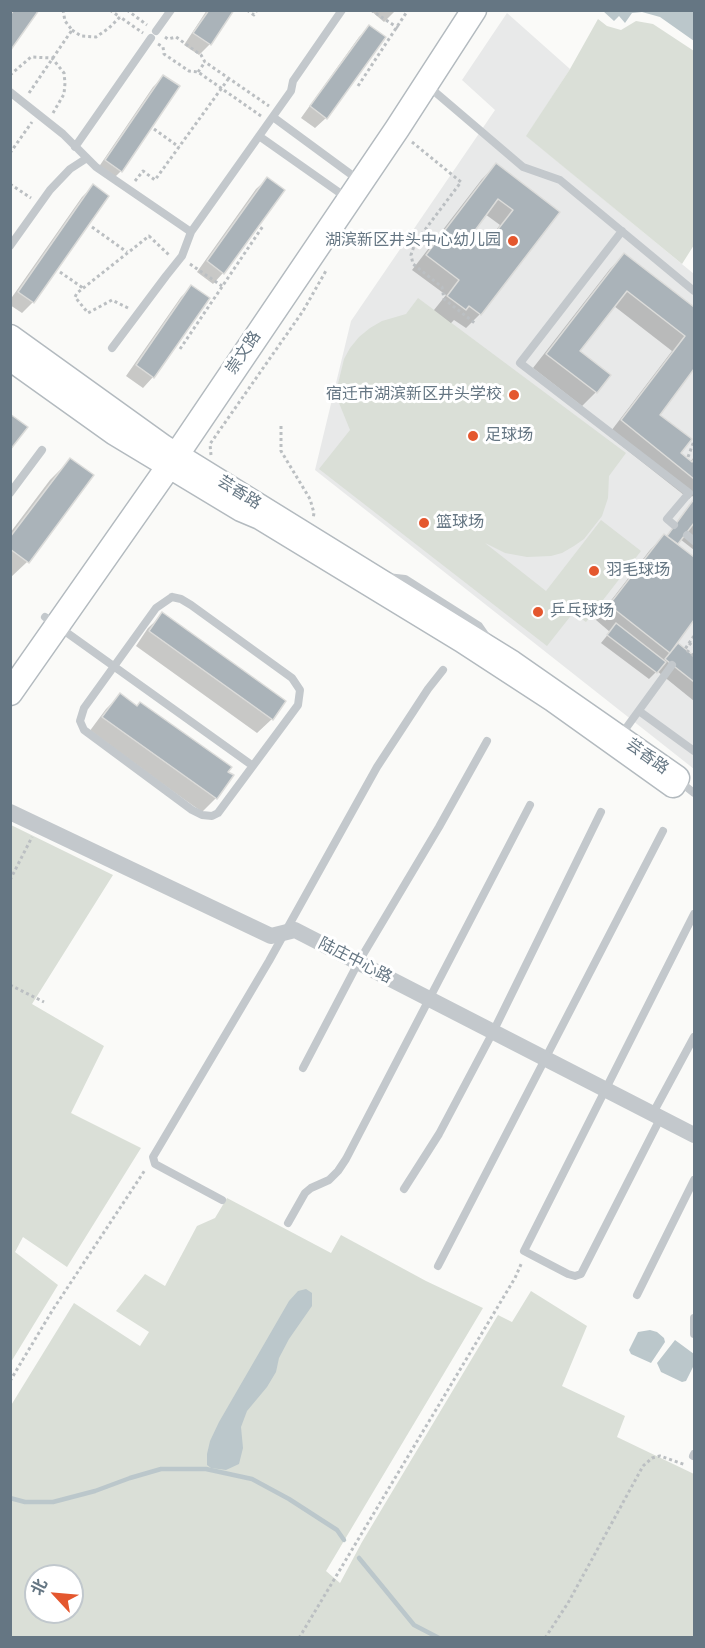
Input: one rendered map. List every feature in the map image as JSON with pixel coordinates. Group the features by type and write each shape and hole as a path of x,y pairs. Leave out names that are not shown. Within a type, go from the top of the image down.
{"street":[{"name":"崇文路","path":"10,693 51,621 166,456 287,272 350,187 458,10"},
{"name":"崇文路","path":"350,187 405,140 426,84 474,10"},
{"name":"芸香路","path":"10,337 166,456 241,509 260,517 462,640 617,740"},
{"name":"芸香路","path":"10,358 115,433 166,456 373,576 499,654 617,740 673,785 686,786"},
{"name":"崇文路","path":"10,669 51,621"},
{"name":"陆庄中心路","path":"10,812 271,936 295,930 694,1135"}],"lane":[{"path":"75,147 171,10"},
{"path":"112,348 179,260 191,232 291,91 294,81 342,10"},
{"path":"426,84 523,167 560,180 694,291"},
{"path":"10,92 48,122 96,167 191,232"},
{"path":"273,117 350,187"},
{"path":"259,136 350,187"},
{"path":"10,246 50,190 70,169 87,158"},
{"path":"622,231 520,363 689,493 667,519 674,525"},
{"path":"10,493 42,450"},
{"path":"687,535 694,541"},
{"path":"172,597 181,599 292,678 300,690 298,705 253,766 218,813 212,816 202,815 192,810 81,726 80,721 84,708 156,608 172,597"},
{"path":"51,621 253,766"},
{"path":"617,740 672,665"},
{"path":"222,1200 155,1164 153,1157 378,767 428,689 443,670"},
{"path":"639,711 694,752"},
{"path":"303,1068 358,963 487,741"},
{"path":"288,1223 305,1193 329,1180 346,1159 530,805"},
{"path":"404,1189 440,1134 601,812"},
{"path":"438,1266 663,831"},
{"path":"694,914 524,1251 568,1274 575,1276 581,1274 694,1037"},
{"path":"637,1295 694,1180"},
{"path":"694,1318 694,1332"}],"path":[{"path":"63,10 65,21 81,36 96,37 120,17"},
{"path":"111,10 154,35 168,39 176,37 201,55 205,62 229,78 273,117"},
{"path":"127,10 154,35 163,47 164,54 189,72 198,72 221,89 273,117"},
{"path":"247,10 254,15 257,10"},
{"path":"371,10 398,28"},
{"path":"358,86 408,10"},
{"path":"23,102 72,30"},
{"path":"163,47 168,39"},
{"path":"10,75 31,57 52,58 64,73 65,83 64,94 48,122"},
{"path":"198,72 205,62"},
{"path":"129,190 142,171 155,180 229,78"},
{"path":"11,150 38,114"},
{"path":"154,129 179,147"},
{"path":"405,140 461,182 416,243 411,255 413,264 442,287 444,299 476,324"},
{"path":"10,184 40,204"},
{"path":"180,349 263,226"},
{"path":"92,227 127,252"},
{"path":"137,315 112,300 88,314 75,297 83,288 149,236 179,260 222,286"},
{"path":"215,463 210,444 303,311 333,260"},
{"path":"60,272 83,288"},
{"path":"281,426 281,451 310,499 314,513 313,521 303,515"},
{"path":"688,457 694,441"},
{"path":"694,636 685,649 694,656"},
{"path":"689,643 694,647"},
{"path":"10,879 38,825"},
{"path":"10,985 44,1002"},
{"path":"10,1381 52,1311 153,1157"},
{"path":"299,1638 515,1278 522,1264 524,1251"},
{"path":"545,1638 568,1603 643,1466 652,1458 660,1456 686,1465 694,1455"}],"shaded area":[{"path":"603,11 694,11 694,41 660,17 642,12 632,13 625,23 619,16 614,21"},
{"name":"宿迁市湖滨新区井头学校","path":"507,13 570,69 527,136 694,274 694,769 315,470 351,321 495,110 462,80"},
{"path":"598,19 607,26 621,30 636,21 653,24 694,51 694,245 682,264 526,136 570,69"},
{"path":"418,298 626,453 609,476 608,498 602,516 584,539 574,546 551,556 527,557 505,553 485,543 546,591 601,520 641,551 586,622 573,613 547,646 319,469 350,430 339,403 337,388 344,359 350,348 370,328 382,321 406,314"},
{"path":"11,825 113,875 32,1004 104,1046 71,1113 141,1148 67,1267 23,1237 15,1252 58,1285 11,1362"},
{"path":"227,1198 331,1253 341,1235 426,1281 483,1308 326,1571 340,1583 362,1542 498,1315 512,1322 531,1291 587,1326 562,1386 625,1416 617,1437 694,1474 694,1637 11,1637 10,1407 74,1303 140,1346 149,1332 116,1311 145,1274 165,1286 197,1226 215,1218"},
{"path":"306,1289 312,1293 312,1306 289,1339 279,1358 276,1372 267,1387 247,1411 241,1427 243,1448 239,1464 226,1470 211,1468 207,1465 207,1454 219,1422 289,1301 298,1291"},
{"path":"650,1330 657,1332 665,1342 651,1363 631,1354 629,1350 638,1332"},
{"path":"675,1340 694,1354 693,1367 686,1381 682,1382 661,1372 657,1363"}],"building":[{"path":"14,10 39,10 10,51 10,15"},
{"path":"209,10 234,10 211,45 193,33"},
{"path":"369,25 386,37 327,119 310,106"},
{"path":"163,75 180,86 122,172 105,160"},
{"name":"湖滨新区井头中心幼儿园","path":"496,163 560,212 481,315 469,306 466,310 447,296 459,280 426,255","holes":["498,199 513,210 485,246 471,236"]},
{"path":"267,177 285,190 224,274 207,261"},
{"path":"93,184 109,196 34,303 18,292"},
{"path":"624,253 694,307 694,369 660,415 692,439 681,453 692,462 694,459 694,479 621,420 685,336 627,291 580,351 611,375 597,393 546,354"},
{"path":"191,285 210,298 154,378 136,365"},
{"path":"10,414 28,427 10,450"},
{"path":"70,458 94,475 29,563 10,549 10,537"},
{"path":"694,499 694,523 678,544 667,536"},
{"path":"664,534 694,557 694,620 670,653 609,605"},
{"path":"162,612 286,701 273,720 149,631"},
{"path":"616,623 666,662 657,673 607,635"},
{"path":"678,643 694,656 694,682 665,659"},
{"path":"120,693 137,706 140,702 232,767 228,772 234,775 217,799 102,717"}],"waterway":[{"path":"10,1498 25,1502 53,1502 161,1469 206,1469 252,1479 289,1499 337,1530 344,1540"},
{"path":"359,1558 414,1625 439,1638"}],"place":[{"name":"湖滨新区井头中心幼儿园","path":"513,241"},
{"name":"宿迁市湖滨新区井头学校","path":"514,395"},
{"name":"足球场","path":"473,436"},
{"name":"篮球场","path":"424,523"},
{"name":"羽毛球场","path":"594,571"},
{"name":"乒乓球场","path":"538,612"}]}
